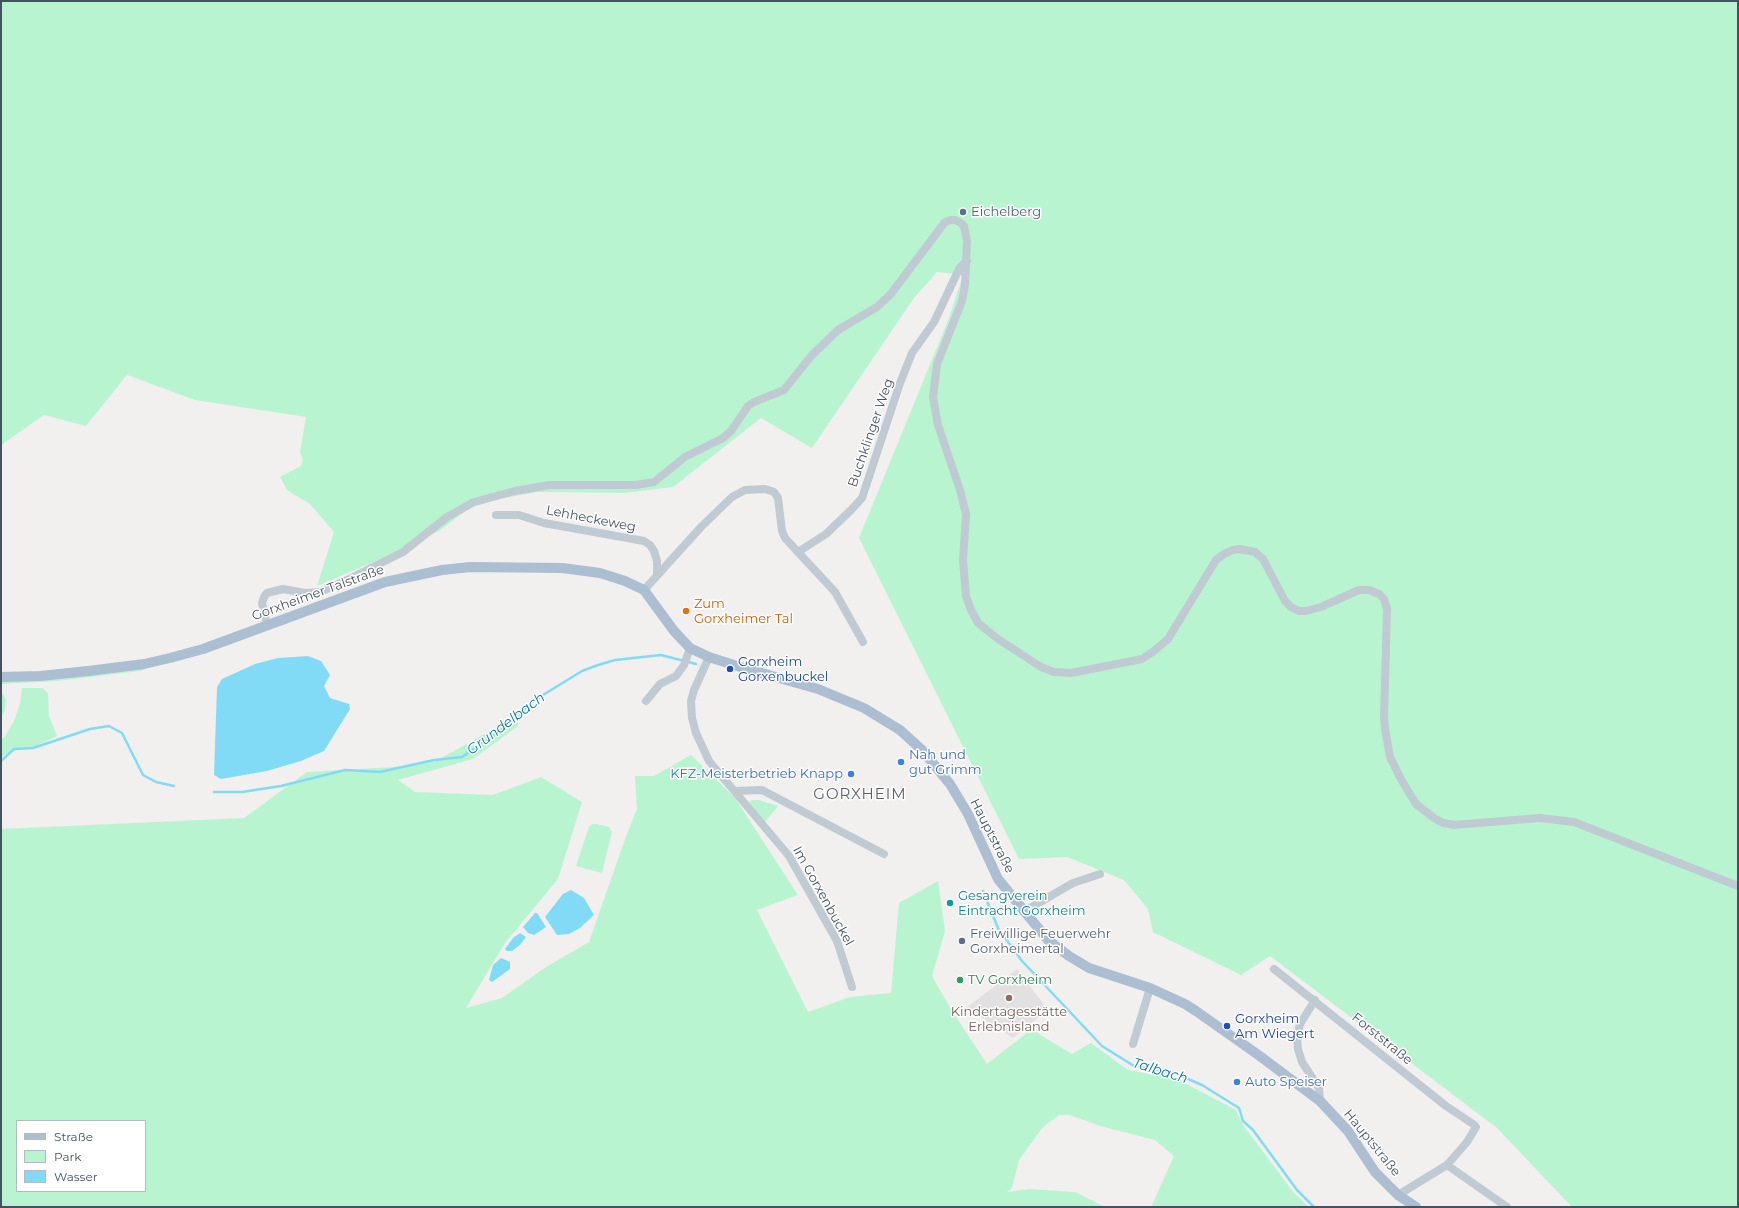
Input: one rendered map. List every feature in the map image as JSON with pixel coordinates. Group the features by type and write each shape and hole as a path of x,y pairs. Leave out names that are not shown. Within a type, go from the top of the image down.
{"main road":[{"name":"Gorxheimer Talstraße","path":"1,676 40,676 144,664 203,650 385,582 442,570 470,567 562,568 588,571 625,581 644,590"},
{"name":"Hauptstraße","path":"644,590 674,631 686,656 709,657 818,689 864,708 900,730 922,750 950,784 968,814 998,879 1023,912 1048,940 1069,956 1095,970 1150,988 1196,1011 1320,1102 1348,1130 1375,1172 1398,1195 1416,1207"}],"street":[{"path":"267,625 262,603 267,593 283,589 305,593 320,592 402,552 447,517 474,502 515,491 549,485 636,485 654,482 685,457 723,438 731,431 748,406 754,402 784,390 812,355 838,330 877,307 890,295 945,222 955,220 964,226 967,240 965,285 962,301 937,364 933,397 938,425 960,490 966,514 964,560 966,596 978,623 998,639 1041,666 1062,673 1081,672 1142,659 1154,652 1168,639 1216,560 1224,554 1239,549 1255,552 1263,559 1285,601 1291,607 1299,611 1314,609 1359,590 1369,590 1379,594 1384,599 1387,609 1384,709 1385,729 1390,757 1416,804 1443,823 1454,825 1540,818 1574,822 1738,886"},
{"name":"Buchklinger Weg","path":"798,552 826,534 862,498 900,383 912,353 934,322 955,275 960,267 967,261"},
{"path":"644,590 657,574 720,507 732,497 745,490 754,488 770,490 778,498 783,535 835,592 863,642"},
{"name":"Lehheckeweg","path":"496,515 519,515 544,523 644,541 650,545 654,551 657,561 657,574"},
{"path":"646,701 660,684 676,676 686,656"},
{"name":"Im Gorxenbuckel","path":"709,657 702,669 692,695 691,710 693,725 709,760 789,856 837,941 852,987"},
{"path":"735,792 762,790 884,854"},
{"path":"1023,912 1073,883 1100,874"},
{"name":"Forststraße","path":"1274,968 1446,1106 1474,1124 1476,1127 1467,1142 1447,1165"},
{"path":"1133,1044 1150,988"},
{"path":"1315,1000 1300,1024 1297,1037 1298,1049 1302,1062 1319,1088 1320,1102"},
{"path":"1398,1195 1447,1165 1507,1207"}],"shaded area":[{"name":"Kindertagesstätte Erlebnisland","path":"1017,969 1048,1010 1013,1038 966,1008"}],"green space":[{"path":"1,1 1738,1 1738,1207 1572,1207 1497,1128 1270,956 1241,975 1153,932 1148,909 1124,880 1067,857 1019,859 859,538 949,318 963,275 937,272 914,298 812,448 761,418 673,487 625,493 537,492 499,499 473,507 439,531 397,552 317,586 334,532 310,504 287,490 280,477 301,466 303,460 300,452 306,417 195,400 127,375 86,426 44,415 1,445"},
{"path":"154,666 140,671 57,681 1,684 1,682 76,676"},
{"path":"22,688 42,688 48,693 49,716 57,736 32,748 15,749 1,757 1,739 4,738 14,721 20,704"},
{"path":"1,690 6,700 5,710 1,718"},
{"path":"518,715 518,726 473,759 398,780 415,792 493,795 541,777 582,802 558,879 505,943 466,1008 502,998 546,967 589,942 637,809 635,776 654,776 691,755 735,798 798,895 757,910 808,1012 850,997 891,993 899,903 938,881 945,931 932,976 952,1011 987,1064 1032,1029 1072,1054 1091,1043 1128,1070 1177,1079 1236,1110 1243,1125 1294,1193 1309,1207 1151,1207 1174,1156 1155,1140 1100,1126 1070,1115 1059,1115 1043,1127 1019,1160 1012,1188 1007,1192 1029,1189 1075,1192 1105,1207 1,1207 1,829 244,818 307,772 393,767 438,760"},
{"path":"751,800 759,800 778,806 764,823 749,804"},
{"path":"592,824 609,827 612,832 602,873 576,866 589,827"}],"water":[{"path":"308,656 321,661 330,675 324,686 330,698 349,704 350,709 324,751 301,761 267,771 221,779 214,775 217,687 222,679 255,664 278,658"},
{"path":"571,890 584,898 594,915 580,928 569,934 557,935 545,917 563,894"},
{"path":"535,913 537,913 546,927 534,935 528,933 523,927"},
{"path":"520,933 526,937 520,945 512,951 507,951 505,949 513,938"},
{"path":"501,958 510,962 510,969 492,982 489,980 493,965"}],"waterway":[{"name":"Grundelbach","path":"214,792 242,792 281,786 345,770 380,772 434,760 462,757 518,718 530,703 582,671 615,660 661,655 696,664"},
{"name":"Grundelbach","path":"1,761 14,749 33,748 90,729 109,726 122,733 143,775 156,782 174,786"},
{"name":"Talbach","path":"983,891 998,928 1022,961 1102,1046 1134,1066 1172,1072 1202,1085 1239,1108 1243,1121 1253,1130 1297,1190 1314,1207"}],"place":[{"name":"Eichelberg","path":"963,212"},
{"name":"Zum Gorxheimer Tal","path":"686,611"},
{"name":"Gorxheim Gorxenbuckel","path":"730,669"},
{"name":"Nah und gut Grimm","path":"901,762"},
{"name":"KFZ-Meisterbetrieb Knapp","path":"851,774"},
{"name":"Gesangverein Eintracht Gorxheim","path":"950,903"},
{"name":"Freiwillige Feuerwehr Gorxheimertal","path":"962,941"},
{"name":"TV Gorxheim","path":"960,980"},
{"name":"Kindertagesstätte Erlebnisland","path":"1009,998"},
{"name":"Gorxheim Am Wiegert","path":"1227,1026"},
{"name":"Auto Speiser","path":"1237,1082"}],"district":[{"name":"GORXHEIM","path":"860,795"}]}
